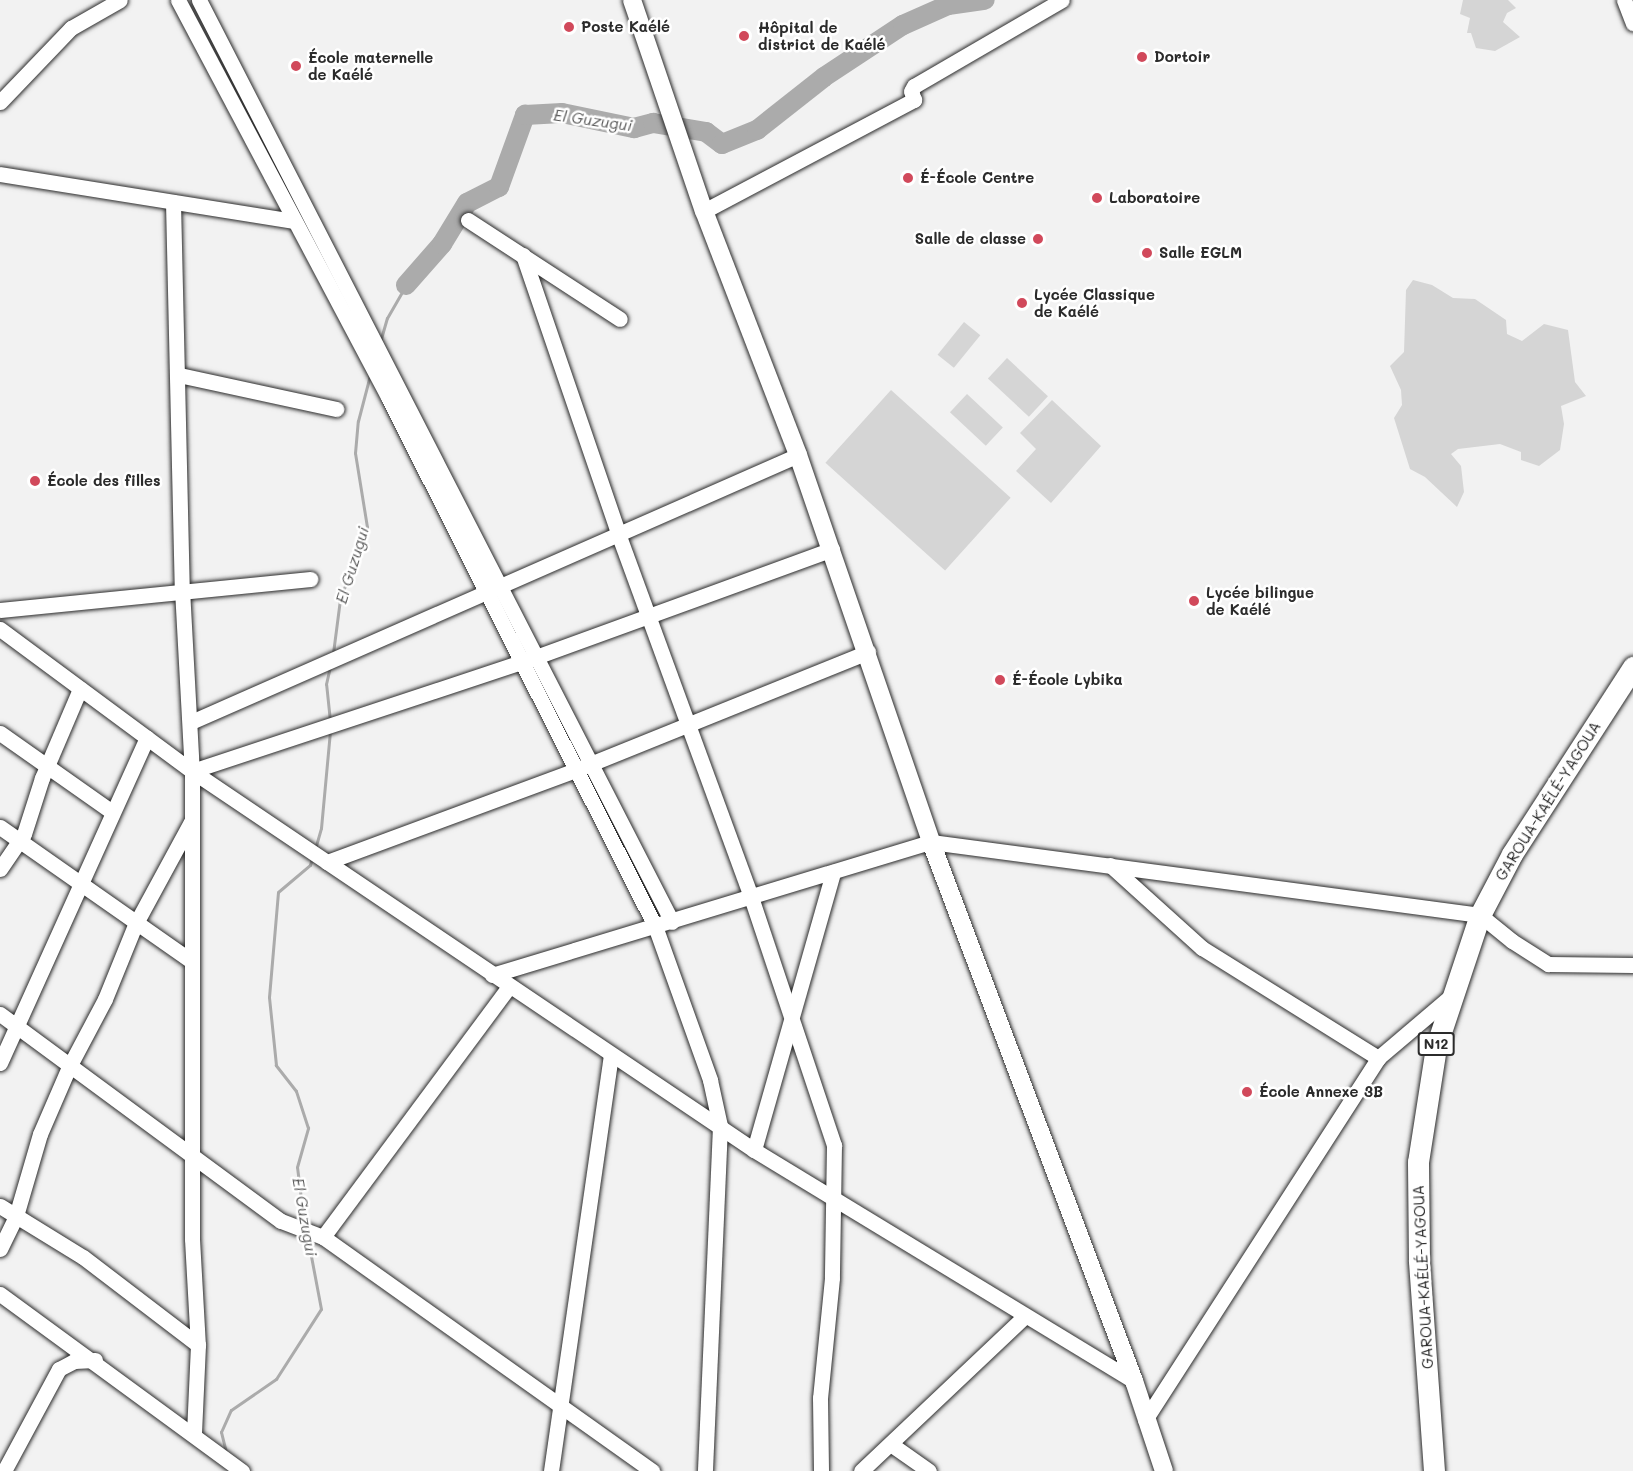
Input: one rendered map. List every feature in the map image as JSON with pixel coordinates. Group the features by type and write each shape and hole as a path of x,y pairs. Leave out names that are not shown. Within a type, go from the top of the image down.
{"highway":[{"name":"GAROUA-KAÉLÉ-YAGOUA","path":"1434,1471 1419,1260 1418,1162 1436,1047 1451,996 1480,915 1512,854 1633,667"}],"main road":[{"path":"632,0 704,211 832,549 931,842 1134,1381 1145,1420 1164,1471"}],"street":[{"path":"0,102 63,35 92,13 120,0"},
{"path":"178,0 293,221 529,659 584,766 672,922"},
{"path":"199,0 493,592"},
{"path":"704,211 914,100 911,91 914,86 1062,0"},
{"path":"1624,0 1633,23"},
{"path":"0,174 293,221"},
{"path":"173,202 183,589 191,722 193,819 190,960 198,1345 194,1434"},
{"path":"468,220 620,319"},
{"path":"523,255 619,536 651,615 751,897 834,1145 835,1200 832,1278 820,1398 821,1471"},
{"path":"179,375 336,409"},
{"path":"191,722 493,592 798,455"},
{"path":"192,771 529,659 832,549"},
{"path":"0,610 183,589 310,579"},
{"path":"0,629 192,771 611,1057 754,1150 1134,1381"},
{"path":"327,862 584,766 868,652"},
{"path":"0,869 21,841 48,765 80,689"},
{"path":"0,734 48,765 112,812"},
{"path":"0,1064 82,887 112,812 147,738"},
{"path":"584,766 655,926 710,1080 720,1126 705,1471"},
{"path":"0,1249 16,1216 40,1134 69,1067 105,999 135,925 193,819"},
{"path":"0,827 135,925 190,960"},
{"path":"492,975 931,842 1480,915 1512,941 1548,964 1633,965"},
{"path":"1110,865 1202,948 1378,1058"},
{"path":"754,1150 833,873"},
{"path":"323,1237 509,987"},
{"path":"1145,1420 1378,1058 1451,996"},
{"path":"0,1014 281,1221 323,1237 652,1471"},
{"path":"551,1471 611,1057"},
{"path":"0,1206 83,1257 198,1345"},
{"path":"0,1294 95,1360 242,1471"},
{"path":"861,1471 892,1445 1025,1316"},
{"path":"4,1471 59,1369 74,1361 95,1360"},
{"path":"892,1445 929,1471"}],"shaded area":[{"path":"1463,0 1508,0 1516,8 1507,13 1503,22 1520,37 1495,51 1476,48 1471,33 1467,33 1470,18 1460,14"},
{"path":"1413,280 1432,285 1453,298 1475,299 1506,320 1507,334 1522,341 1544,324 1568,330 1575,382 1586,396 1561,406 1564,424 1560,450 1539,466 1521,460 1521,452 1500,444 1458,449 1451,454 1461,466 1464,492 1457,507 1425,477 1410,469 1394,418 1402,405 1401,390 1390,366 1404,352 1406,290"},
{"path":"964,322 980,335 954,368 938,355"},
{"path":"1007,358 1048,396 1029,417 988,378"},
{"path":"891,390 1011,498 945,571 825,463"},
{"path":"967,394 1003,427 986,446 950,412"},
{"path":"1052,400 1101,446 1051,503 1016,471 1036,449 1020,433"}],"waterway":[{"name":"El Guzugui","path":"406,285 442,244 467,203 499,187 525,115 562,113 634,128 653,123 706,132 722,144 757,130 824,77 903,25 948,5 985,0"},
{"name":"El Guzugui","path":"380,342 387,318 406,285"},
{"name":"El Guzugui","path":"333,653 340,599 367,527 355,453 358,421 370,375"},
{"name":"El Guzugui","path":"330,666 326,684 330,721"},
{"name":"El Guzugui","path":"315,849 321,828 330,731"},
{"name":"El Guzugui","path":"304,1223 297,1167 308,1128 296,1091 276,1065 269,997 278,892 310,865 312,858"},
{"name":"El Guzugui","path":"226,1452 221,1432 231,1410 276,1379 321,1309 307,1235"}],"place":[{"name":"Poste Kaélé","path":"569,27"},
{"name":"Hôpital de district de Kaélé","path":"744,36"},
{"name":"Dortoir","path":"1142,57"},
{"name":"École maternelle de Kaélé","path":"296,66"},
{"name":"É-École Centre","path":"908,178"},
{"name":"Laboratoire","path":"1097,198"},
{"name":"Salle de classe","path":"1038,239"},
{"name":"Salle EGLM","path":"1147,253"},
{"name":"Lycée Classique de Kaélé","path":"1022,303"},
{"name":"École des filles","path":"35,481"},
{"name":"Lycée bilingue de Kaélé","path":"1194,601"},
{"name":"É-École Lybika","path":"1000,680"},
{"name":"École Annexe 3B","path":"1247,1092"}]}
